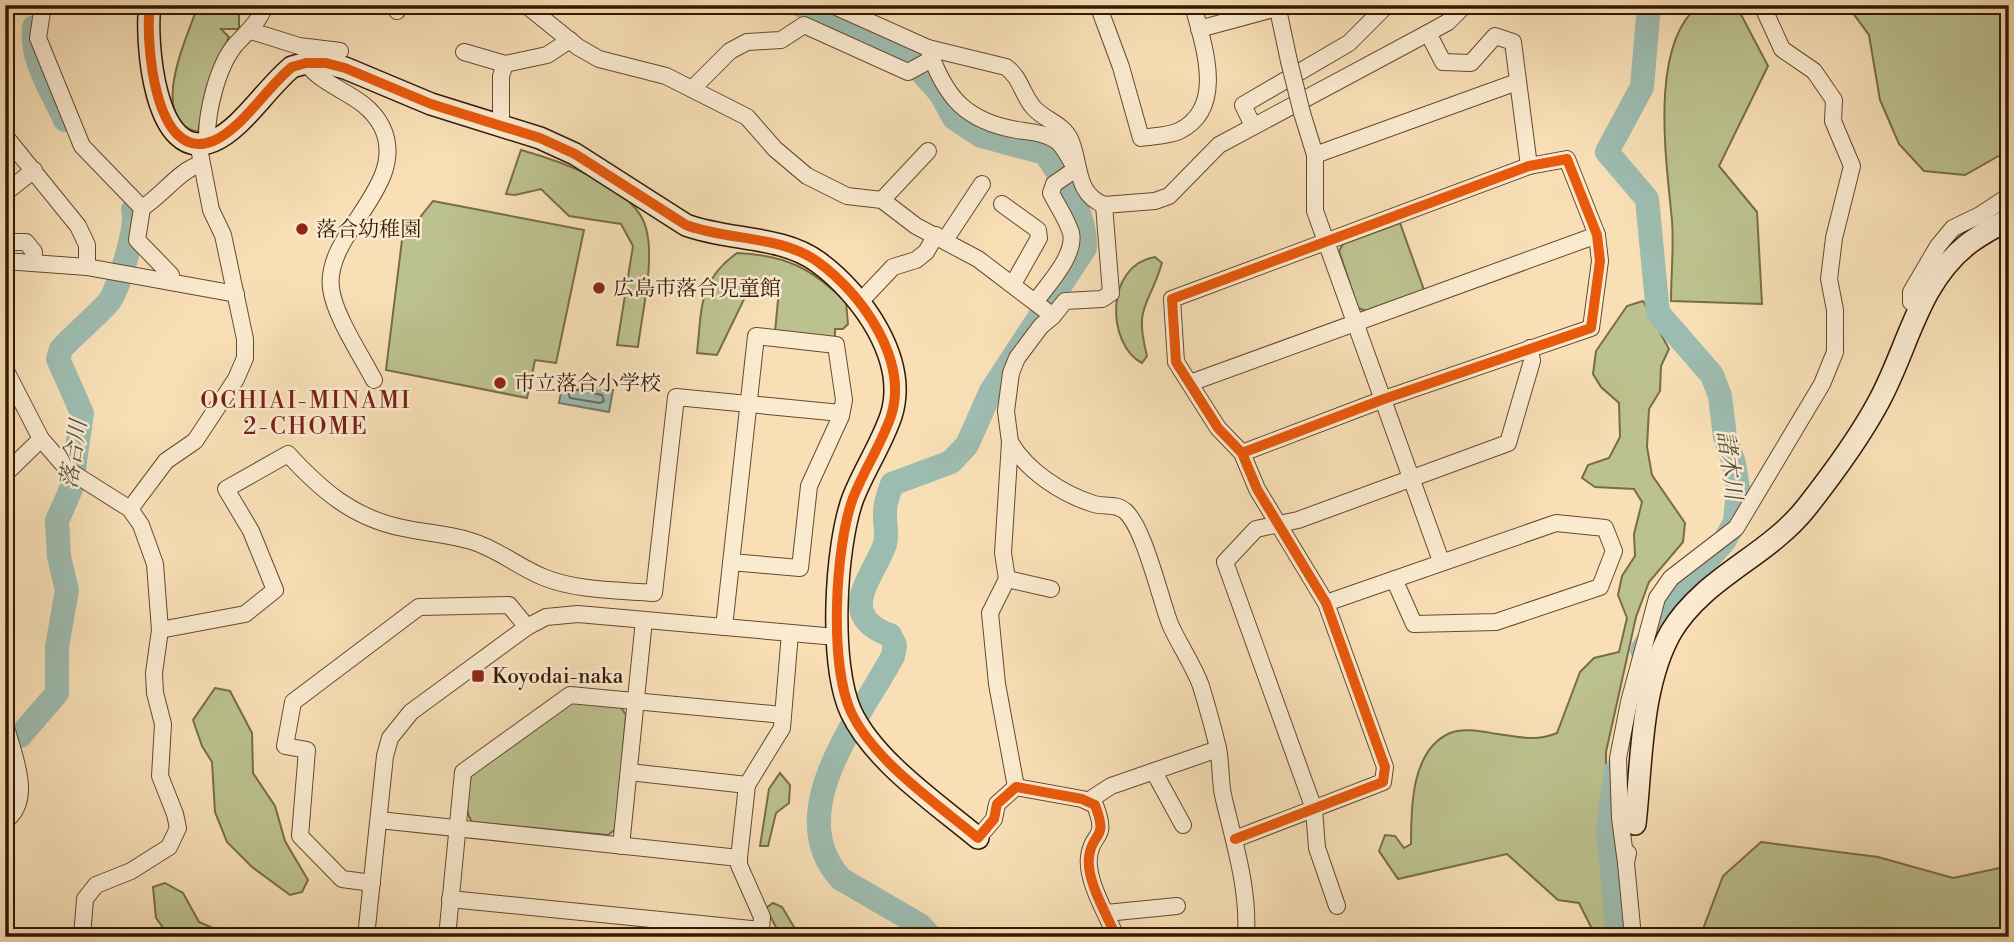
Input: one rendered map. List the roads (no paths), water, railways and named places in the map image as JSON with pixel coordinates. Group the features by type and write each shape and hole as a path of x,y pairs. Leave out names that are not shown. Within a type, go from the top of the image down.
{"street":[{"path":"43,5 38,38 82,146 142,208"},
{"path":"150,5 150,55 162,111 180,138 202,150"},
{"path":"130,509 166,461 195,441 236,379 245,358 236,294 223,234 211,210 202,150 214,88 235,45 251,31 265,5"},
{"path":"526,5 570,40 599,58 666,76 747,117 775,149 807,176 847,196 882,200 916,226 940,237 1013,284 1044,308"},
{"path":"832,5 924,60 969,114 990,125 1038,134 1058,142 1065,176 1084,187 1097,202 1104,205 1155,201 1169,196 1219,145 1448,22 1465,5"},
{"path":"1098,5 1121,67 1141,138 1180,131 1203,108 1209,86 1193,5"},
{"path":"1254,126 1243,105 1349,43 1387,5"},
{"path":"1633,937 1620,818 1618,758 1629,702 1657,598 1671,578 1736,528 1822,384 1835,352 1835,310 1829,279 1834,238 1852,166 1833,121 1833,100 1814,71 1782,49 1762,5"},
{"path":"1199,29 1281,6 1289,61 1315,155 1315,211 1441,561"},
{"path":"693,88 730,51 747,42 782,40 804,25 908,72 924,60 1006,67 1016,74 1032,106 1060,126 1071,140 1065,176 1051,192 1071,233 1071,243 1044,308 1041,326 1017,358 1011,373 1006,411 1010,442 1003,553 1007,579 990,612 997,684 1016,786"},
{"path":"251,31 302,58 345,68 431,104 501,125 575,154 687,225 706,233 799,251 819,262 858,304 887,346 894,369 895,393 887,426 847,516 836,638 838,668 857,722 876,750 978,838 994,819 998,804 1016,786"},
{"path":"1428,33 1443,62 1471,63 1495,36 1513,42 1529,166"},
{"path":"464,52 505,64 547,55 570,40"},
{"path":"172,281 171,275 137,240 142,208 160,197 192,167 202,150 225,134 278,78 302,58 340,51"},
{"path":"302,58 315,74 362,100 375,115 388,147 386,167 332,269 331,288 334,302 374,380"},
{"path":"501,125 502,76 505,64"},
{"path":"1315,155 1517,82"},
{"path":"5,136 78,226 87,244 87,267"},
{"path":"882,200 928,151"},
{"path":"1235,839 1383,782 1385,767 1326,603 1257,489 1242,453 1218,428 1176,362 1172,299 1529,166 1567,159 1597,235 1600,261 1591,328 1384,399 1242,453"},
{"path":"5,193 34,170"},
{"path":"858,304 893,267 916,260 926,251 982,184"},
{"path":"1920,309 1911,302 1911,292 1938,246 1953,228 1980,215 2009,196"},
{"path":"1002,204 1038,230 1039,239 1013,284"},
{"path":"1044,308 1065,301 1102,299 1111,293 1104,205"},
{"path":"1626,863 1636,824 1648,709 1658,664 1670,634 1689,606 1710,586 1769,545 1804,510 1849,450 1879,402 1929,288 1948,263 1969,243 2009,219"},
{"path":"1190,383 1597,235"},
{"path":"5,242 26,242 34,251 33,263"},
{"path":"5,261 87,267 118,275 172,281 236,294"},
{"path":"724,627 748,404 756,336 835,345 844,400 842,413 809,486 800,568 731,562"},
{"path":"1337,906 1317,848 1314,809 1225,562 1256,529 1298,520 1508,443 1532,360 1530,348"},
{"path":"5,369 41,439 73,473 130,509 141,525 155,564 160,630 154,673 155,693 163,723 160,776 175,814 177,828 169,847 131,871 96,885 85,899 82,937"},
{"path":"160,630 245,614 275,590 251,531 226,489 288,454 319,488 366,517 400,528 469,540 500,552 542,577 569,585 654,593 676,397 842,413"},
{"path":"5,474 41,439"},
{"path":"1010,442 1017,454 1043,477 1072,495 1126,511 1160,590 1171,625 1201,686 1218,749 1222,793 1244,881 1246,937"},
{"path":"1326,603 1441,561 1556,523 1605,528 1614,551 1600,587 1496,622 1414,624 1394,579"},
{"path":"1007,579 1051,589"},
{"path":"372,883 342,879 300,836 307,750 285,746 293,702 419,607 509,605 527,627"},
{"path":"366,937 385,756 398,724 527,627 547,617 563,614 836,638"},
{"path":"621,846 644,620"},
{"path":"450,899 761,930 762,917 739,865 739,858 747,785 782,728 790,633"},
{"path":"446,937 463,772 569,695 783,715"},
{"path":"5,723 21,789 21,802 15,814 5,821"},
{"path":"1088,801 1111,786 1218,749"},
{"path":"629,772 747,785"},
{"path":"1154,772 1182,825"},
{"path":"1016,786 1088,801 1095,805 1102,834 1089,857 1091,877 1116,937"},
{"path":"379,820 739,858"},
{"path":"1106,913 1177,906"}],"water":[{"path":"563,381 613,390 609,412 559,403"}],"waterway":[{"path":"800,5 910,59 941,94 954,118 981,136 1045,153 1078,209 1084,234 1085,248 991,391 967,445 951,462 892,484 885,508 885,544 862,594 864,617 873,627 890,635 895,645 893,656 846,736 832,766 822,796 819,825 824,853 841,879 920,925 931,937"},
{"name":"諸木川","path":"1642,650 1679,593 1725,540 1735,522 1738,489 1734,463 1725,437 1720,396 1712,375 1658,313 1647,199 1607,152 1642,87 1649,5"},
{"name":"落合川","path":"34,27 35,51 65,120"},
{"name":"落合川","path":"20,736 57,693 57,647 67,590 59,557 57,521 71,489 82,413 58,359 61,349 112,296 130,242 133,210"},
{"name":"落合川","path":"5,807 11,794 7,765"},
{"name":"諸木川","path":"1616,770 1608,829 1618,937"}],"place":[{"name":"落合幼稚園","path":"302,229"},
{"name":"広島市落合児童館","path":"599,288"},
{"name":"市立落合小学校","path":"500,383"},
{"name":"Koyodai-naka","path":"478,676"}],"district":[{"name":"OCHIAI-MINAMI 2-CHOME","path":"306,413"}]}
